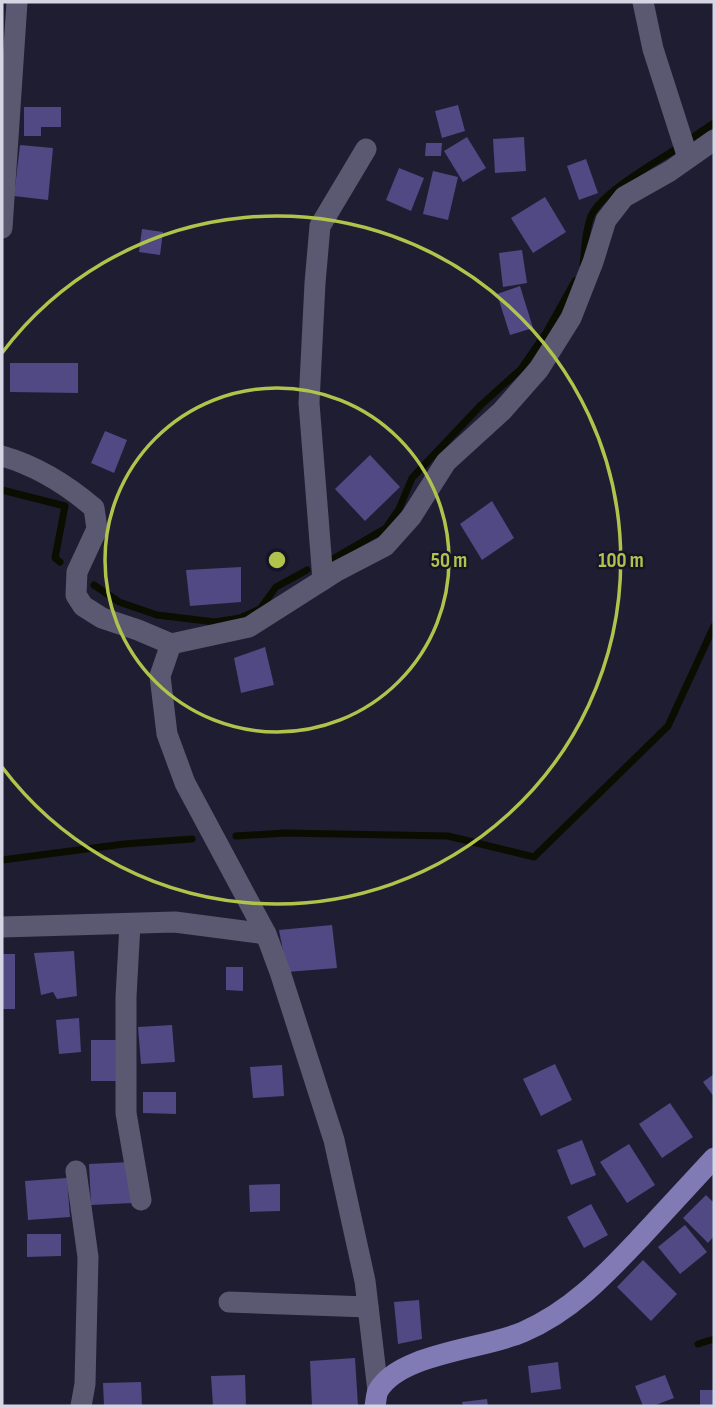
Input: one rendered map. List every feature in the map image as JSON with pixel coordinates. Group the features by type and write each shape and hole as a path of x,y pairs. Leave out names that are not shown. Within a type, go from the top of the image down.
{"main road":[{"path":"376,1399 396,1372 433,1356 486,1345 523,1332 567,1308 597,1284 714,1158"}],"street":[{"path":"2,228 17,2"},
{"path":"643,2 653,49 688,158"},
{"path":"2,456 20,461 68,485 94,508 97,529 77,572 76,595 83,606 102,618 171,644 249,627 330,575 385,546 411,517 446,462 502,411 539,369 571,318 606,220 624,197 670,171 714,139"},
{"path":"330,575 321,556 309,403 315,283 320,226 366,149"},
{"path":"171,644 160,676 167,734 185,783 266,934 334,1140 365,1282 376,1399"},
{"path":"2,927 175,922 266,934"},
{"path":"130,924 126,997 126,1113 141,1200"},
{"path":"76,1171 88,1257 85,1384 81,1406"},
{"path":"229,1302 368,1307"}],"building":[{"path":"458,105 465,131 442,138 435,111"},
{"path":"24,107 61,107 61,127 41,127 41,136 24,136"},
{"path":"467,137 486,168 463,182 444,151"},
{"path":"524,137 526,171 495,173 493,139"},
{"path":"426,143 442,143 441,156 425,156"},
{"path":"20,145 53,148 48,200 14,196"},
{"path":"586,159 598,193 579,200 567,166"},
{"path":"399,168 424,178 411,211 386,200"},
{"path":"433,171 458,177 448,220 423,214"},
{"path":"545,197 566,232 533,253 511,218"},
{"path":"142,229 163,232 160,255 139,252"},
{"path":"522,250 527,283 503,287 499,253"},
{"path":"520,286 533,328 510,335 497,294"},
{"path":"10,363 78,363 78,393 10,392"},
{"path":"105,431 127,440 114,473 91,463"},
{"path":"370,455 400,487 365,521 335,489"},
{"path":"492,501 514,538 482,560 460,524"},
{"path":"241,567 241,602 190,606 186,570"},
{"path":"265,647 274,685 241,693 234,658"},
{"path":"332,925 337,968 287,972 279,930"},
{"path":"74,951 77,996 57,999 53,992 41,995 34,953"},
{"path":"2,954 15,954 15,1009 2,1009"},
{"path":"226,967 243,967 243,991 226,990"},
{"path":"79,1018 81,1052 59,1054 56,1020"},
{"path":"172,1025 175,1062 141,1064 138,1027"},
{"path":"91,1040 121,1040 122,1081 91,1081"},
{"path":"555,1064 572,1100 541,1116 523,1079"},
{"path":"282,1065 284,1096 253,1098 250,1067"},
{"path":"714,1074 714,1097 703,1082"},
{"path":"143,1092 176,1092 176,1114 143,1113"},
{"path":"670,1103 693,1137 662,1158 639,1124"},
{"path":"582,1140 596,1175 571,1185 557,1150"},
{"path":"629,1144 655,1185 627,1203 600,1162"},
{"path":"131,1162 133,1203 91,1205 89,1164"},
{"path":"67,1178 70,1217 28,1220 25,1181"},
{"path":"280,1184 280,1211 250,1212 249,1185"},
{"path":"706,1195 714,1203 714,1236 708,1243 683,1218"},
{"path":"591,1204 608,1235 584,1248 567,1217"},
{"path":"685,1225 707,1252 680,1274 658,1247"},
{"path":"27,1234 61,1234 61,1256 27,1257"},
{"path":"643,1260 677,1294 651,1321 617,1287"},
{"path":"419,1300 422,1339 398,1344 394,1302"},
{"path":"355,1358 358,1406 312,1406 310,1361"},
{"path":"558,1362 561,1389 531,1393 528,1366"},
{"path":"245,1375 246,1406 213,1406 211,1376"},
{"path":"665,1375 674,1398 653,1406 643,1406 635,1386"},
{"path":"141,1382 142,1406 104,1406 103,1383"},
{"path":"700,1390 714,1390 714,1406 700,1406"},
{"path":"487,1399 488,1406 463,1406 462,1402"}],"waterway":[{"path":"689,140 714,123"},
{"path":"583,264 588,228 597,207 629,179 676,149"},
{"path":"326,563 386,528 399,509 412,478 481,405 521,369 546,333 575,281"},
{"path":"2,490 65,506 55,558 60,562"},
{"path":"94,585 119,602 157,615 215,622 240,618 260,609 276,587 307,570"},
{"path":"236,836 285,833 448,836 534,857 668,726 714,626"},
{"path":"2,860 124,844 192,839"},
{"path":"698,1344 714,1339"}]}
